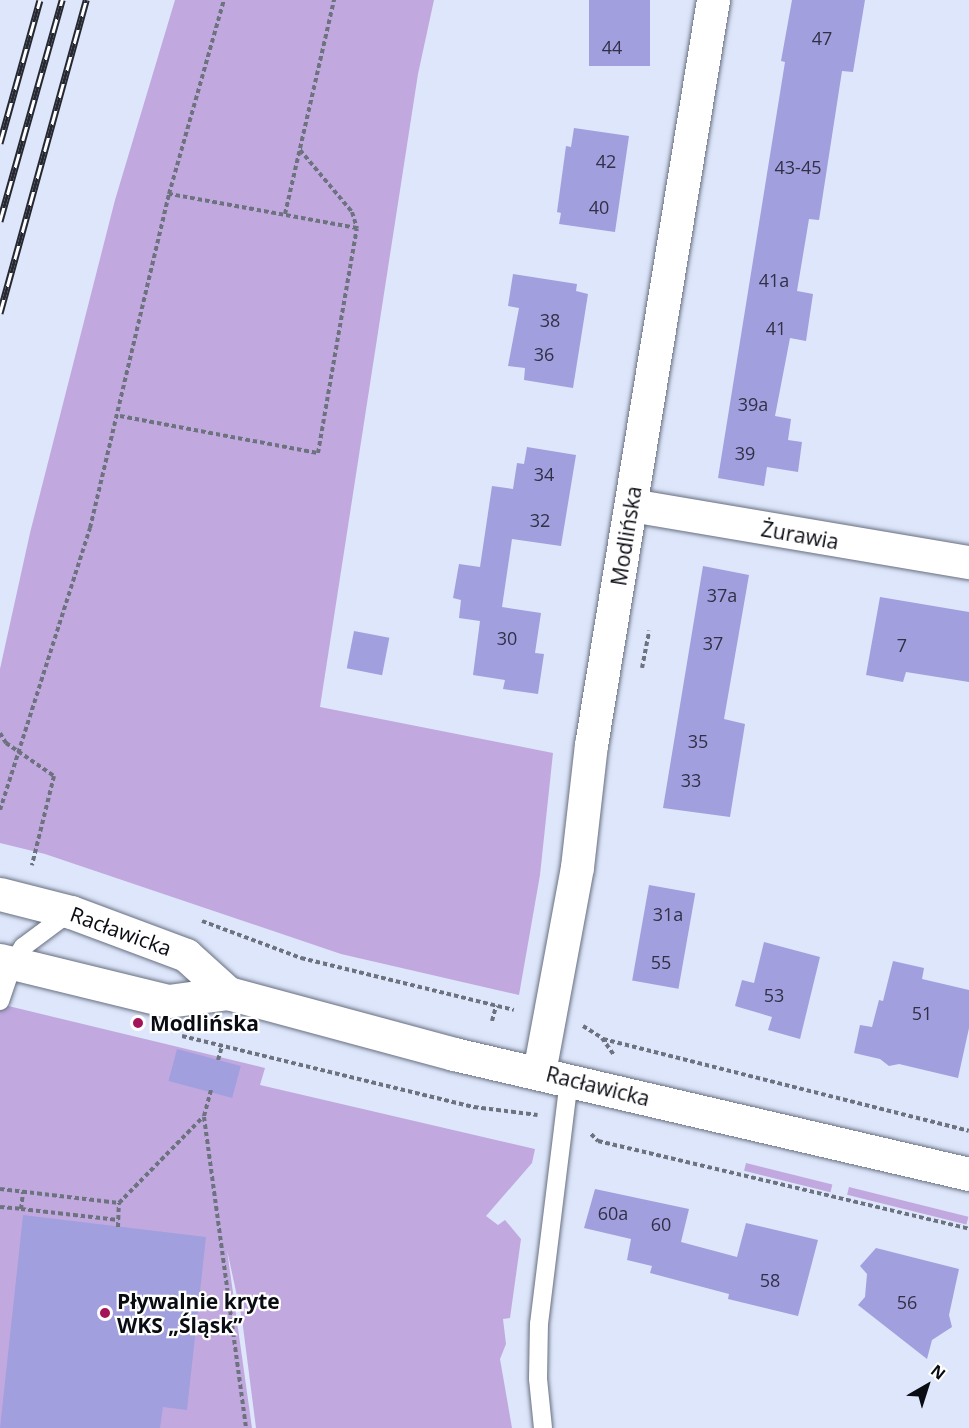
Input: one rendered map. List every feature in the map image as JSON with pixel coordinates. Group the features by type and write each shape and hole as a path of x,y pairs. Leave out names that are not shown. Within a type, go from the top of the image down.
{"street":[{"name":"Modlińska","path":"554,1076 591,745 713,0"},
{"name":"Żurawia","path":"631,505 969,562"},
{"name":"Racławicka","path":"0,894 71,912 186,955 228,993"},
{"name":"Racławicka","path":"6,962 168,1001 228,993 454,1054 969,1174"}],"lane":[{"path":"0,1001 6,962 33,936 71,912"},
{"path":"543,1428 538,1379 538,1324 554,1076"}],"path":[{"path":"0,810 22,751 90,528 120,416 169,194 224,0"},
{"path":"285,214 334,0"},
{"path":"120,416 318,453 357,228 352,212 300,150"},
{"path":"169,194 357,228"},
{"path":"0,733 6,743 22,751 54,776 31,866 42,869"},
{"path":"199,920 301,958 496,1006 492,1021"},
{"path":"579,1026 602,1038 969,1131"},
{"path":"178,1035 474,1107 519,1110"},
{"path":"218,1060 222,1046"},
{"path":"211,1090 204,1117 246,1428"},
{"path":"474,1107 476,1099"},
{"path":"118,1227 119,1203 204,1117"},
{"path":"584,1128 598,1141 969,1229"},
{"path":"0,1189 119,1203"},
{"path":"21,1209 23,1192"},
{"path":"0,1207 118,1220"}],"shaded area":[{"path":"175,0 434,0 418,74 320,707 553,753 540,875 519,995 341,954 45,854 0,843 0,669 30,533 115,200"},
{"path":"0,1004 265,1068 260,1085 535,1149 532,1163 486,1216 498,1225 505,1220 521,1239 510,1318 503,1319 506,1344 500,1359 512,1428 256,1428 242,1319 227,1250 252,1428 0,1428"},
{"path":"746,1163 832,1185 830,1192 744,1171"},
{"path":"849,1187 968,1217 966,1225 847,1195"}],"building":[{"path":"589,0 650,0 650,66 589,66"},
{"path":"792,0 865,0 853,72 842,71 819,220 809,219 797,291 813,294 806,341 790,338 775,416 791,419 788,440 802,442 798,472 767,467 764,486 718,478 785,62 781,61"},
{"path":"574,128 629,136 615,232 559,224 561,213 557,212 566,146 571,147"},
{"path":"513,274 577,284 576,291 588,294 573,388 524,380 525,368 508,366 519,308 508,306"},
{"path":"527,447 576,455 561,546 512,539 502,607 541,613 535,653 544,654 538,694 503,689 505,680 473,675 480,621 459,618 461,600 453,598 459,564 480,567 492,486 513,489 517,463 524,464"},
{"path":"703,566 749,575 724,719 745,724 730,817 663,808"},
{"path":"880,597 969,612 969,682 906,672 903,682 866,675"},
{"path":"354,631 389,638 382,675 347,668"},
{"path":"649,885 695,893 678,989 632,981"},
{"path":"764,942 820,957 800,1039 768,1030 772,1017 735,1006 742,980 754,983"},
{"path":"893,961 924,968 922,979 969,990 969,1028 958,1078 899,1064 889,1066 880,1059 854,1053 860,1025 872,1027 879,1000 883,1001"},
{"path":"177,1049 241,1066 232,1098 168,1081"},
{"path":"595,1189 689,1209 681,1242 737,1257 746,1223 818,1240 798,1316 728,1299 729,1294 650,1273 652,1266 627,1260 631,1239 584,1228"},
{"name":"Pływalnie kryte WKS „Śląsk”","path":"23,1215 206,1237 187,1410 163,1407 160,1428 0,1428"},
{"path":"876,1248 959,1269 949,1315 952,1327 932,1340 927,1359 858,1305 865,1297 867,1274 860,1266"}],"railway":[{"path":"0,143 40,0"},
{"path":"0,221 62,0"},
{"path":"0,313 86,0"}],"place":[{"name":"Modlińska","path":"138,1023"},
{"name":"Pływalnie kryte WKS „Śląsk”","path":"105,1313"}]}
